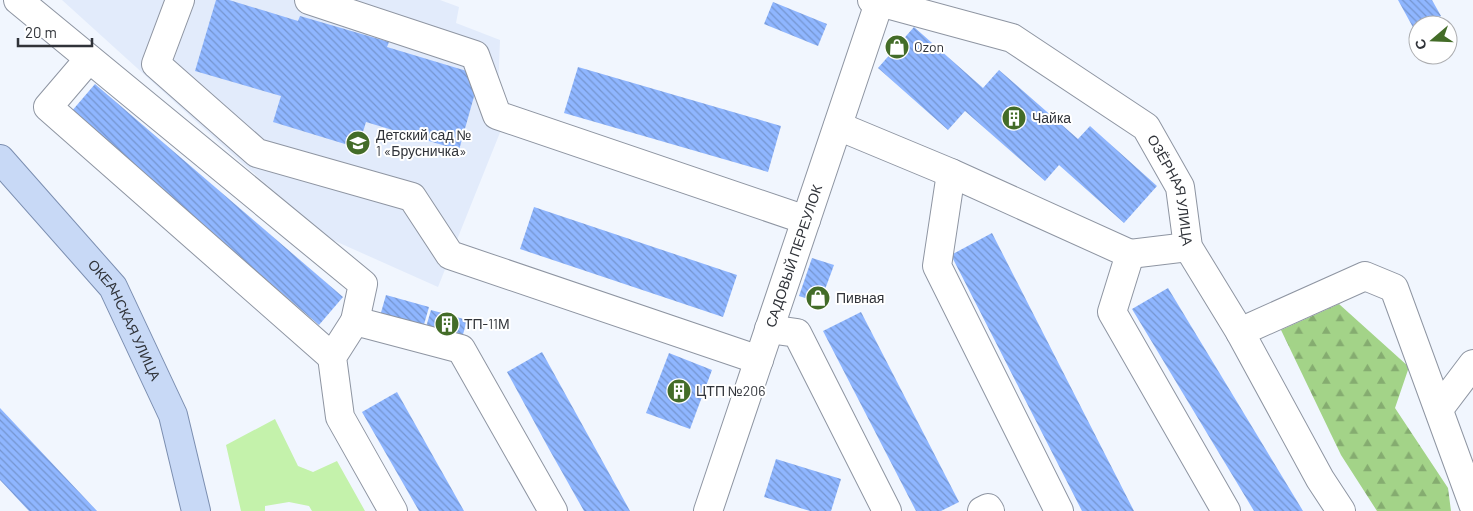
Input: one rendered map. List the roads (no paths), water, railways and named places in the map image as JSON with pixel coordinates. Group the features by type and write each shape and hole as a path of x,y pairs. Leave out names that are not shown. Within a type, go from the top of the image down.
{"main road":[{"name":"ОКЕАНСКАЯ УЛИЦА","path":"0,159 113,288 174,414 196,511"}],"street":[{"path":"18,0 363,284 355,322 332,357 340,417 393,511"},
{"path":"180,0 156,64 256,153 412,197 450,255 759,360"},
{"path":"309,0 476,55 497,115 806,220"},
{"name":"САДОВЫЙ ПЕРЕУЛОК","path":"708,511 838,126 877,1"},
{"name":"ОЗЁРНАЯ УЛИЦА","path":"877,1 1012,38 1146,128 1180,187 1188,247 1240,332 1320,479 1341,511"},
{"path":"89,59 48,107 332,357"},
{"path":"838,126 951,173 1130,254 1188,247"},
{"path":"951,173 937,266 1059,511"},
{"path":"1130,254 1112,312 1226,511"},
{"path":"1240,332 1366,276 1394,288 1440,409 1473,504"},
{"path":"355,322 461,349 553,511"},
{"path":"769,329 796,333 887,511"},
{"path":"1440,409 1473,364"},
{"path":"982,511 988,508 990,511"}],"place":[{"name":"Ozon","path":"897,47"},
{"name":"Чайка","path":"1014,118"},
{"name":"Детский сад № 1 «Брусничка»","path":"358,143"},
{"name":"Пивная","path":"818,298"},
{"name":"ТП-11М","path":"447,324"},
{"name":"ЦТП №206","path":"679,391"}]}
